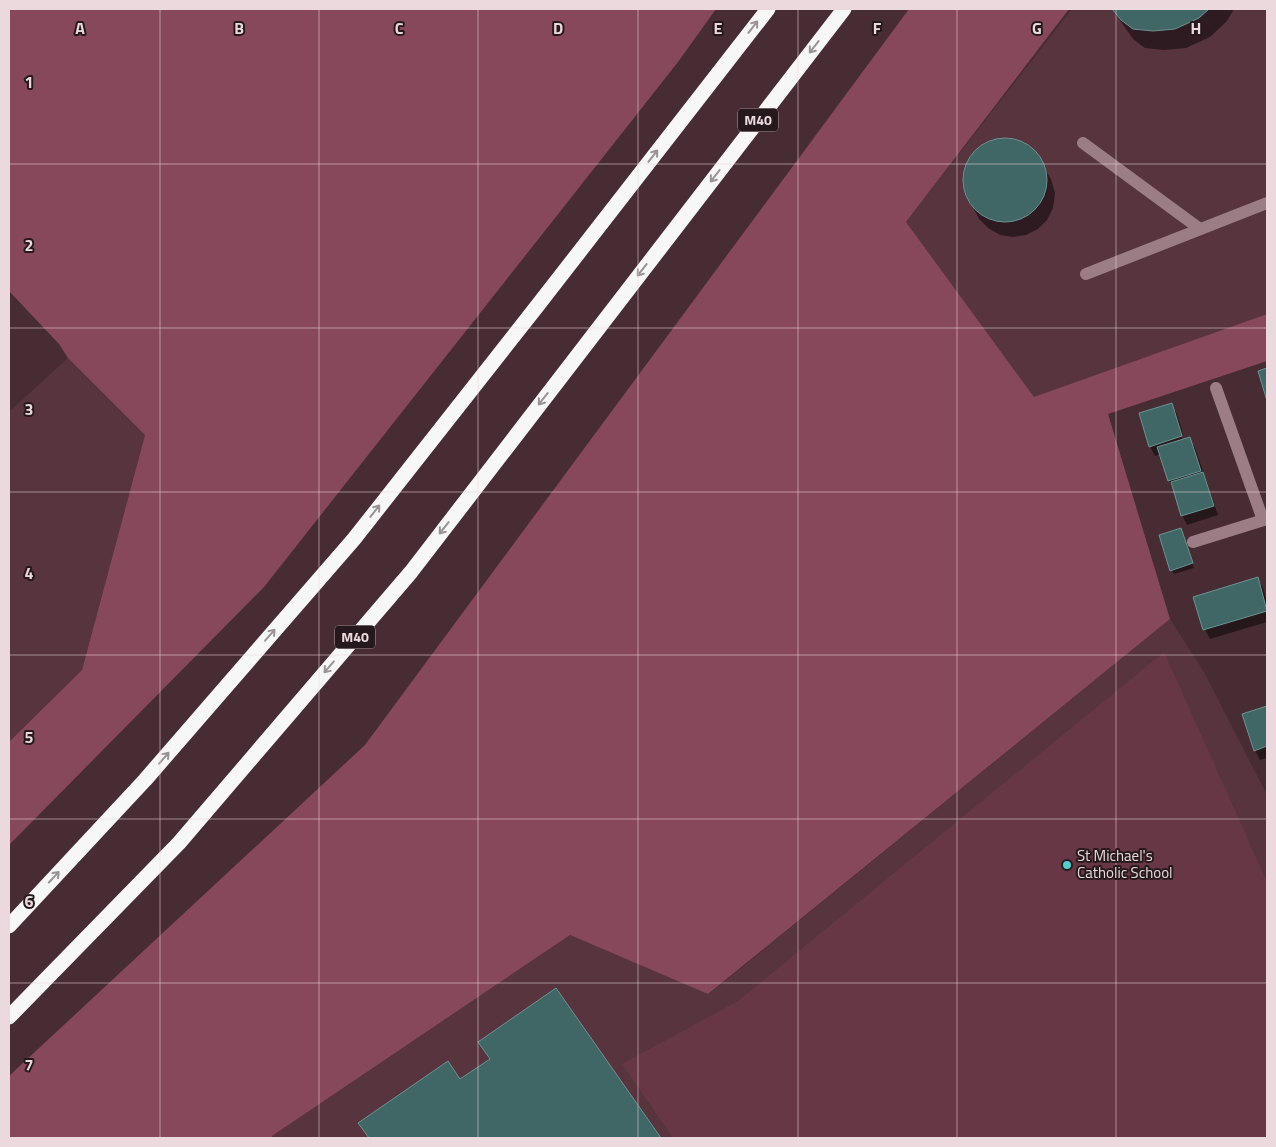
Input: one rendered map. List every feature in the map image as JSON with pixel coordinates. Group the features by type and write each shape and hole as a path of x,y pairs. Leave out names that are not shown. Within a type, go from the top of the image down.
{"highway":[{"path":"9,926 145,780 354,538 532,313 768,9"},
{"name":"M40","path":"9,1017 179,843 411,572 844,9"}],"street":[{"path":"1083,143 1200,229"},
{"path":"1086,274 1267,203"},
{"path":"1194,542 1265,520 1216,388"}],"shaded area":[{"path":"9,9 716,9 678,62 264,587 9,845 9,742 82,670 145,435 68,358 59,344 9,291"},
{"path":"909,9 1069,9 906,222 1034,397 1267,314 1267,361 1108,414 1170,619 708,994 570,935 272,1136 273,1138 9,1138 9,1076 365,745"},
{"path":"1072,9 1267,9 1267,314 1034,398 906,222"},
{"path":"68,358 145,435 82,670 9,742 9,412"},
{"name":"St Michael's Catholic School","path":"1170,619 1204,672 1267,795 1267,1138 273,1138 272,1136 570,935 709,994"},
{"name":"St Michael's Catholic School","path":"1164,652 1267,882 1267,1138 673,1138 622,1064 738,1001"}],"building":[{"path":"1112,9 1209,9 1199,18 1175,29 1153,31 1133,29 1121,20"},
{"path":"1005,138 1021,141 1035,150 1044,164 1047,180 1044,196 1035,210 1021,219 1005,222 989,219 975,210 966,196 963,180 966,164 975,150 989,141"},
{"path":"1267,368 1267,401 1258,371"},
{"path":"1172,403 1182,436 1149,447 1139,413"},
{"path":"1190,437 1201,471 1168,481 1157,447"},
{"path":"1203,472 1214,506 1181,516 1171,482"},
{"path":"1181,528 1193,563 1170,571 1159,535"},
{"path":"1258,577 1267,611 1203,630 1193,597"},
{"path":"1267,706 1267,746 1254,751 1242,714"},
{"path":"556,988 661,1138 369,1138 358,1123 448,1061 460,1079 490,1059 478,1042"}],"place":[{"name":"St Michael's Catholic School","path":"1067,865"}]}
